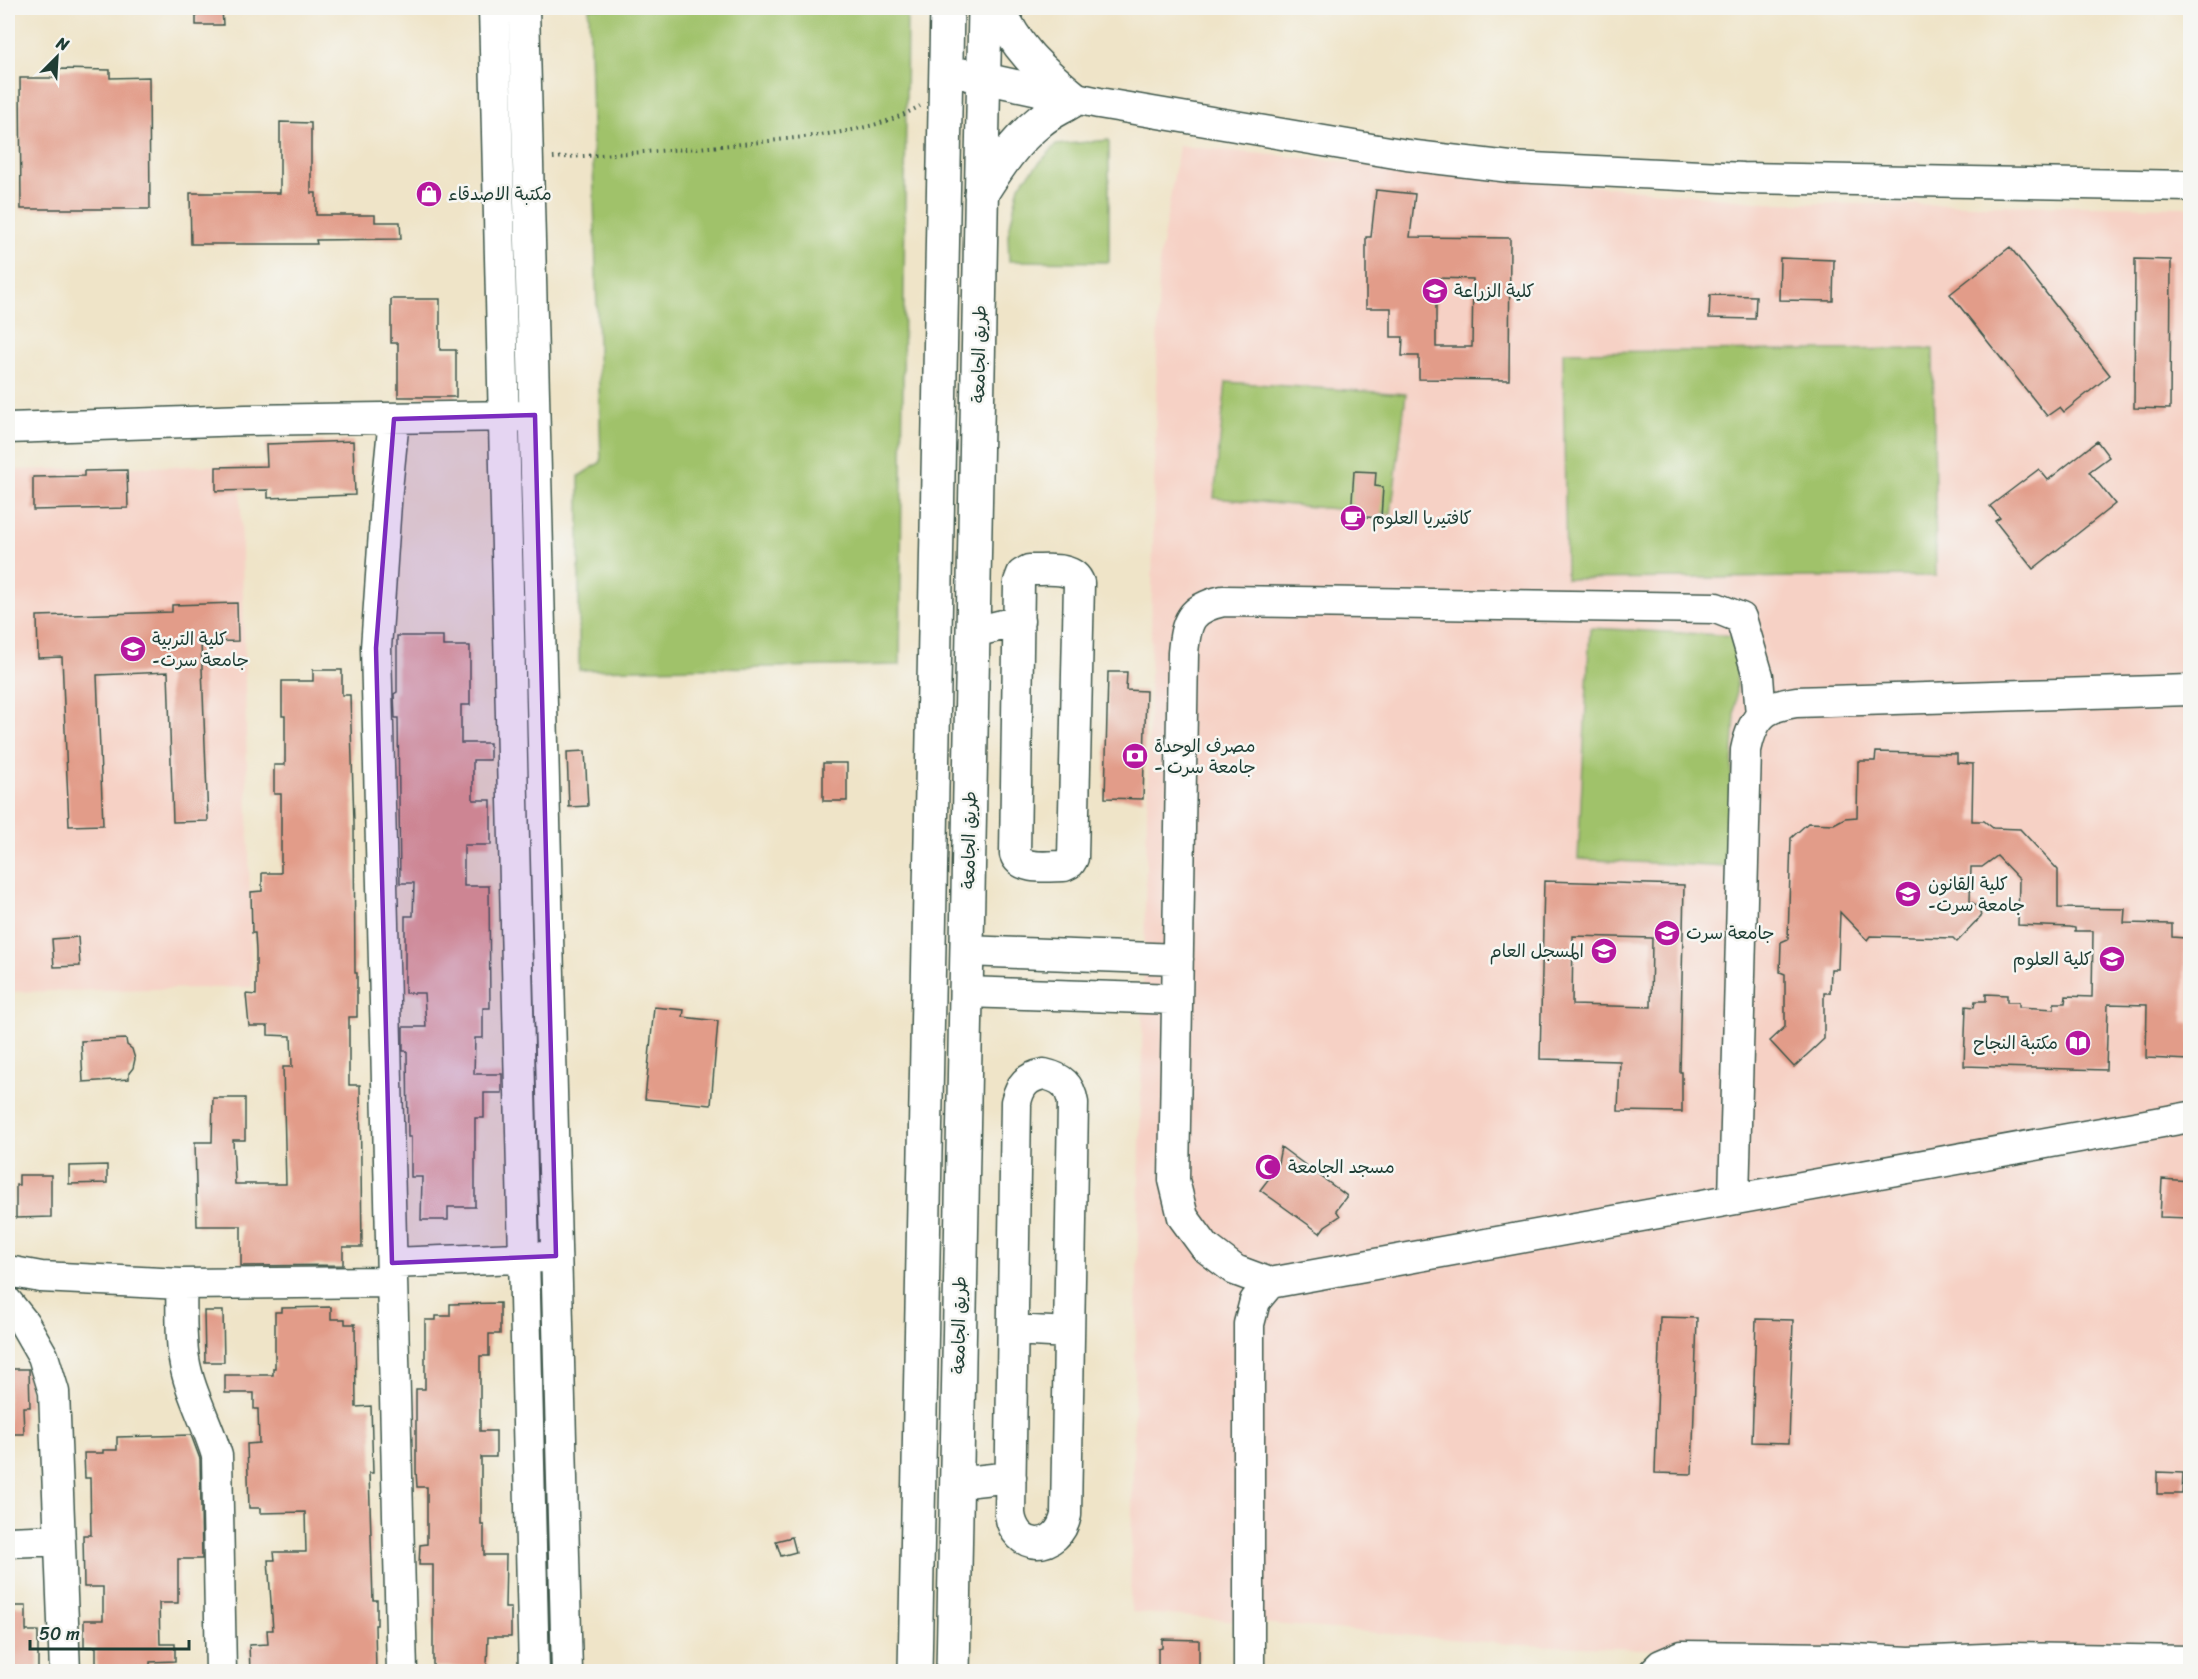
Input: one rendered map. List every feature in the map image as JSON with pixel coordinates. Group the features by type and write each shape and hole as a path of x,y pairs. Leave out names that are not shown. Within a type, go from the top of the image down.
{"highway":[{"name":"طريق الجامعة","path":"915,1671 947,8"},
{"name":"طريق الجامعة","path":"953,1671 985,8"},
{"path":"981,194 1005,156 1022,137 1041,120 1081,101 1032,62 1017,44 999,8"}],"street":[{"path":"494,8 534,1671"},
{"path":"524,8 567,1671"},
{"path":"945,81 1396,153 1510,167 1743,178 2190,186"},
{"path":"8,428 246,420 535,415"},
{"path":"394,419 376,648 402,1671"},
{"path":"1025,571 1070,572 1076,575 1079,583 1072,858 1070,863 1064,866 1025,865 1018,861 1015,854 1019,621 1020,578 1025,571"},
{"path":"1761,716 1758,676 1741,618 1716,608 1223,601 1205,605 1191,617 1185,635 1183,653 1174,1180 1183,1217 1205,1247 1235,1270 1270,1283 2190,1117"},
{"path":"974,632 1019,621"},
{"path":"1734,1199 1746,750 1750,730 1761,716 1777,705 1796,702 2190,690"},
{"path":"966,951 1178,959"},
{"path":"966,992 1177,999"},
{"path":"1044,1074 1056,1077 1065,1083 1071,1092 1073,1103 1066,1515 1064,1527 1048,1542 1027,1541 1018,1535 1012,1526 1010,1514 1013,1330 1016,1102 1018,1091 1024,1083 1034,1076 1044,1074"},
{"path":"8,1271 41,1277 181,1284 392,1273 556,1256"},
{"path":"1249,1671 1249,1324 1255,1301 1270,1283"},
{"path":"181,1284 184,1358 189,1381 218,1456 221,1671"},
{"path":"8,1304 24,1323 43,1356 54,1392 65,1671"},
{"path":"1013,1330 1069,1333"},
{"path":"956,1483 1011,1477"},
{"path":"8,1542 60,1540"},
{"path":"1654,1671 1661,1665 1682,1656 1836,1658 1909,1662 2009,1658 2190,1661"}],"path":[{"path":"528,160 740,144 845,132 899,118 945,81"}],"highlighted area":[{"path":"535,415 556,1256 392,1263 376,648 394,419"}],"shaded area":[{"name":"جامعة سرت","path":"1179,146 1777,203 2190,207 2190,1667 1521,1645 1132,1612 1130,1602 1159,263"},
{"path":"240,465 252,987 8,992 8,470"}],"green space":[{"path":"589,8 907,8 900,665 579,670 579,476 601,462"},
{"path":"1109,140 1109,262 1009,261 1008,235 1019,185 1056,145"},
{"path":"1933,349 1936,576 1566,579 1563,352"},
{"path":"1226,382 1406,394 1391,514 1214,498"},
{"path":"1590,628 1739,636 1727,867 1578,859"}],"building":[{"path":"196,8 222,8 223,25 196,25"},
{"path":"57,69 110,70 110,78 149,77 150,209 21,209 20,78 57,78"},
{"path":"280,122 311,123 311,193 316,193 316,215 375,215 375,222 400,222 401,239 316,240 317,244 191,244 190,193 280,193"},
{"path":"1376,190 1415,194 1410,237 1510,238 1509,380 1419,379 1419,356 1402,356 1403,337 1391,337 1391,308 1366,308 1366,237 1371,237","holes":["1436,278 1473,279 1472,347 1436,347"]},
{"path":"2010,247 2110,375 2064,412 2060,407 2047,416 1950,294"},
{"path":"1780,258 1834,260 1833,301 1779,300"},
{"path":"2135,259 2171,260 2170,409 2134,408"},
{"path":"1710,295 1756,296 1755,319 1709,318"},
{"path":"391,299 440,299 440,350 456,350 456,397 398,397 398,343 391,343"},
{"path":"353,441 355,495 268,498 268,490 216,491 216,467 267,466 266,444"},
{"path":"2097,441 2109,457 2089,472 2115,504 2033,569 1995,521 2000,518 1990,506 2039,469 2048,480"},
{"path":"127,470 128,508 33,510 33,477 84,476 84,471"},
{"path":"1354,471 1376,472 1375,486 1383,487 1381,518 1351,516"},
{"path":"237,603 238,641 201,642 208,821 173,822 168,672 97,675 103,825 69,826 62,657 38,658 37,616 172,612 172,605"},
{"path":"397,636 443,636 443,646 470,646 470,705 461,705 461,743 490,743 490,760 473,760 473,800 491,800 491,845 464,845 464,886 489,886 490,1008 483,1008 483,1038 475,1038 474,1074 502,1074 502,1093 484,1093 484,1118 475,1118 475,1207 448,1207 448,1220 421,1220 422,1177 411,1177 407,1051 403,1051 403,1027 426,1027 424,993 405,993 405,916 413,916 414,883 400,883 398,718 395,718 394,694 397,692"},
{"path":"313,670 342,670 342,695 350,695 357,1017 349,1017 349,1085 360,1085 362,1247 343,1247 343,1265 241,1266 241,1226 197,1226 195,1142 212,1142 213,1098 245,1098 245,1140 233,1140 235,1184 286,1184 283,1067 292,1067 291,1036 268,1035 268,1026 249,1026 246,994 256,995 256,951 255,933 252,933 251,892 262,891 262,873 281,873 281,794 274,794 274,765 285,765 282,681 313,681"},
{"path":"1108,672 1127,672 1126,690 1146,691 1143,799 1105,798"},
{"path":"585,751 588,806 569,807 567,752"},
{"path":"1876,752 1957,754 1957,763 1973,764 1972,821 1984,821 1993,828 2020,829 2058,870 2058,908 2125,909 2124,923 2172,924 2172,937 2185,938 2183,1022 2190,1023 2190,1060 2146,1058 2147,1005 2108,1004 2106,1070 1964,1066 1966,1006 1974,1007 1975,1001 1986,1001 1986,994 2007,995 2007,1002 2019,1002 2019,1007 2054,1009 2054,1003 2065,1003 2066,996 2092,997 2093,931 2075,931 2075,928 2070,927 2018,925 2019,879 1997,856 1982,867 1971,867 1970,901 1979,907 1981,917 1957,942 1953,938 1870,936 1867,940 1840,912 1838,969 1831,969 1830,993 1824,993 1824,1039 1794,1067 1770,1041 1785,1027 1785,974 1780,972 1781,942 1788,939 1791,838 1808,823 1834,824 1845,818 1857,817 1858,761 1875,761"},
{"path":"823,763 847,763 847,801 823,801"},
{"path":"1544,881 1684,885 1680,1072 1682,1072 1682,1112 1618,1111 1620,1061 1540,1059","holes":["1573,936 1652,938 1651,1007 1572,1005"]},
{"path":"78,937 80,966 54,967 52,939"},
{"path":"654,1007 684,1010 683,1017 718,1021 711,1105 645,1099"},
{"path":"126,1039 135,1059 129,1079 83,1082 81,1041"},
{"path":"1281,1147 1347,1196 1336,1210 1340,1216 1325,1226 1320,1233 1260,1190 1277,1168"},
{"path":"107,1165 107,1183 69,1184 69,1166"},
{"path":"19,1175 51,1175 51,1217 16,1218 16,1185 19,1185"},
{"path":"2162,1179 2190,1181 2190,1218 2160,1217"},
{"path":"500,1303 500,1334 489,1334 489,1356 480,1356 480,1431 496,1431 496,1457 481,1457 481,1525 484,1525 484,1555 506,1555 505,1608 511,1608 511,1637 488,1637 487,1668 433,1667 433,1565 419,1565 420,1545 427,1544 427,1487 417,1487 416,1471 416,1389 425,1389 425,1320 436,1320 436,1316 450,1316 450,1304"},
{"path":"331,1307 331,1319 345,1319 345,1324 355,1324 356,1407 371,1406 373,1473 369,1473 373,1600 377,1600 376,1671 250,1671 249,1645 268,1644 267,1630 273,1630 268,1560 275,1560 274,1552 306,1552 305,1512 260,1513 260,1508 249,1508 247,1444 259,1443 258,1409 254,1409 254,1393 225,1393 225,1375 273,1375 275,1312 282,1312 282,1308"},
{"path":"204,1311 223,1311 224,1362 205,1362"},
{"path":"1660,1317 1697,1318 1692,1474 1655,1473"},
{"path":"1756,1319 1793,1320 1789,1443 1752,1442"},
{"path":"8,1369 29,1369 30,1407 23,1407 24,1434 8,1434"},
{"path":"191,1435 200,1459 202,1559 178,1559 178,1603 159,1603 160,1644 175,1644 175,1661 150,1662 150,1671 96,1670 96,1647 84,1647 84,1620 103,1620 103,1587 84,1587 83,1535 91,1535 90,1478 85,1478 84,1453 117,1450 117,1437"},
{"path":"2157,1472 2183,1473 2182,1494 2157,1494"},
{"path":"792,1537 796,1552 781,1556 776,1541"},
{"path":"8,1606 26,1606 26,1631 38,1631 38,1671 8,1671"},
{"path":"1162,1639 1199,1640 1199,1671 1158,1671 1158,1649 1162,1648"}],"place":[{"name":"مكتبة الاصدقاء","path":"429,194"},
{"name":"كلية الزراعة","path":"1435,291"},
{"name":"كافتيريا العلوم","path":"1353,518"},
{"name":"كلية التربية -جامعة سرت","path":"133,649"},
{"name":"مصرف الوحدة - جامعة سرت","path":"1135,756"},
{"name":"كلية القانون -جامعة سرت","path":"1908,894"},
{"name":"جامعة سرت","path":"1667,933"},
{"name":"المسجل العام","path":"1604,951"},
{"name":"كلية العلوم","path":"2112,959"},
{"name":"مكتبة النجاح","path":"2078,1043"},
{"name":"مسجد الجامعة","path":"1268,1167"}]}
